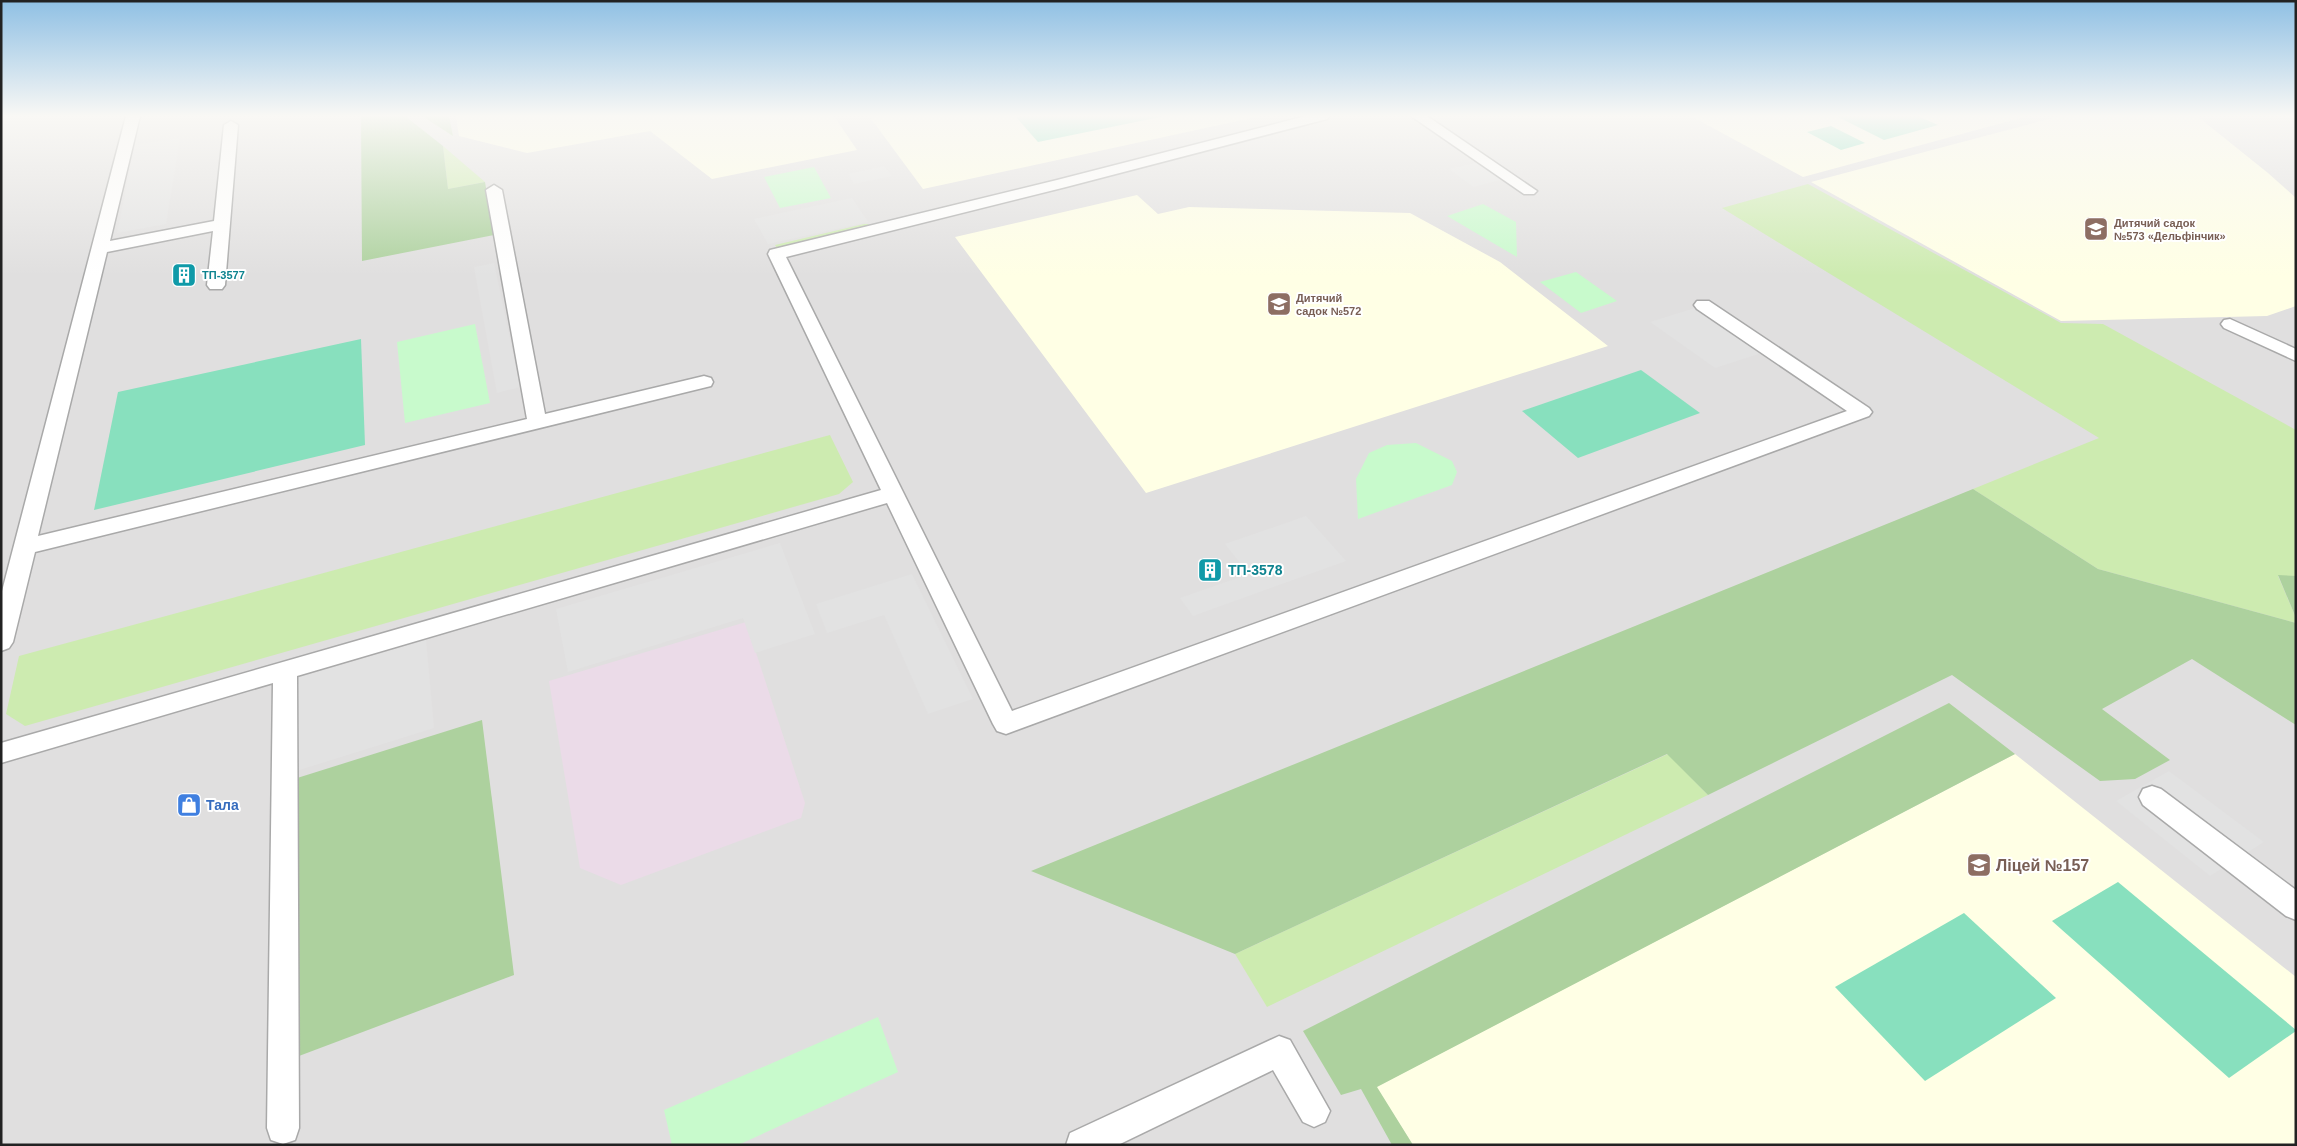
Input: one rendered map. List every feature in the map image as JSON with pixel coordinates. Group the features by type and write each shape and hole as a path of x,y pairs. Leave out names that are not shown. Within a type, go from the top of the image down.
{"lane":[{"path":"1,642 120,169"},
{"path":"216,285 226,169"},
{"path":"1117,169 776,254 1006,724 1862,412 1703,305"},
{"path":"1497,169 1529,191"},
{"path":"494,190 538,422"},
{"path":"100,248 220,225"},
{"path":"2230,324 2296,356"},
{"path":"25,547 704,382"},
{"path":"1,753 893,494"},
{"path":"283,1128 285,671"},
{"path":"2152,797 2296,907"},
{"path":"1082,1145 1279,1051 1314,1111"}],"shaded area":[{"path":"1,169 2296,169 2296,1145 1,1145"},
{"path":"130,169 175,169 166,224 117,233"},
{"path":"700,169 760,169 712,179"},
{"path":"868,169 887,169 892,176 854,184 848,174"},
{"path":"909,169 1013,169 923,189"},
{"path":"1450,169 1491,169 1504,179 1473,187"},
{"path":"1789,169 1831,169 1803,177"},
{"name":"Дитячий садок №573 «Дельфінчик»","path":"1858,169 2264,169 2296,198 2296,306 2267,316 2061,321 1811,182"},
{"name":"Дитячий садок №572","path":"1137,195 1158,214 1189,207 1410,213 1500,262 1608,346 1146,493 955,237"},
{"path":"852,198 868,222 768,244 754,219"},
{"path":"494,263 520,387 497,393 474,267"},
{"path":"1711,303 1777,348 1715,368 1650,322"},
{"path":"1306,516 1346,561 1193,616 1180,598 1249,574 1225,544"},
{"path":"780,543 815,634 755,653 743,618 568,672 556,609"},
{"path":"912,574 973,699 928,714 884,615 827,633 816,604"},
{"path":"746,622 805,803 801,818 621,885 580,868 549,681"},
{"path":"426,640 434,728 293,772 293,679"},
{"name":"Ліцей №157","path":"2015,754 2296,977 2296,1145 1413,1145 1376,1087"},
{"path":"2169,771 2264,842 2210,876 2116,801"}],"green space":[{"path":"361,169 446,169 448,189 485,182 494,235 362,261"},
{"path":"446,169 470,169 485,182 448,189"},
{"path":"802,169 815,169 831,198 780,208 764,177"},
{"path":"1808,184 2061,323 2103,324 2296,430 2296,576 2278,576 2296,618 2296,623 2098,569 1973,489 2099,438 1722,208"},
{"path":"1483,204 1516,222 1517,257 1447,216"},
{"path":"868,224 871,229 778,250 775,245"},
{"path":"1576,272 1617,301 1581,313 1540,282"},
{"path":"475,324 490,403 405,423 397,342"},
{"path":"361,339 365,445 94,510 118,392"},
{"path":"1641,370 1700,413 1578,458 1522,411"},
{"path":"830,435 853,482 839,494 25,726 6,714 19,656"},
{"path":"1416,443 1452,461 1457,472 1452,485 1358,519 1356,479 1369,453 1387,445"},
{"path":"1973,489 2098,569 2296,623 2296,725 2192,659 2102,709 2170,760 2135,779 2100,781 1952,675 1708,795 1667,754 1235,954 1031,871"},
{"path":"2278,575 2296,576 2296,618"},
{"path":"1949,703 2015,754 1377,1087 1413,1145 1392,1145 1361,1089 1341,1095 1303,1031"},
{"path":"482,720 514,975 291,1059 294,779"},
{"path":"1668,754 1708,795 1267,1007 1235,954"},
{"path":"2118,882 2296,1031 2229,1078 2052,921"},
{"path":"1964,913 2056,998 1925,1081 1835,987"},
{"path":"878,1017 898,1072 738,1145 672,1145 664,1110"}],"place":[{"name":"Дитячий садок №573 «Дельфінчик»","path":"2096,229"},
{"name":"ТП-3577","path":"184,275"},
{"name":"Дитячий садок №572","path":"1279,304"},
{"name":"ТП-3578","path":"1210,570"},
{"name":"Тала","path":"189,805"},
{"name":"Ліцей №157","path":"1979,865"}]}
